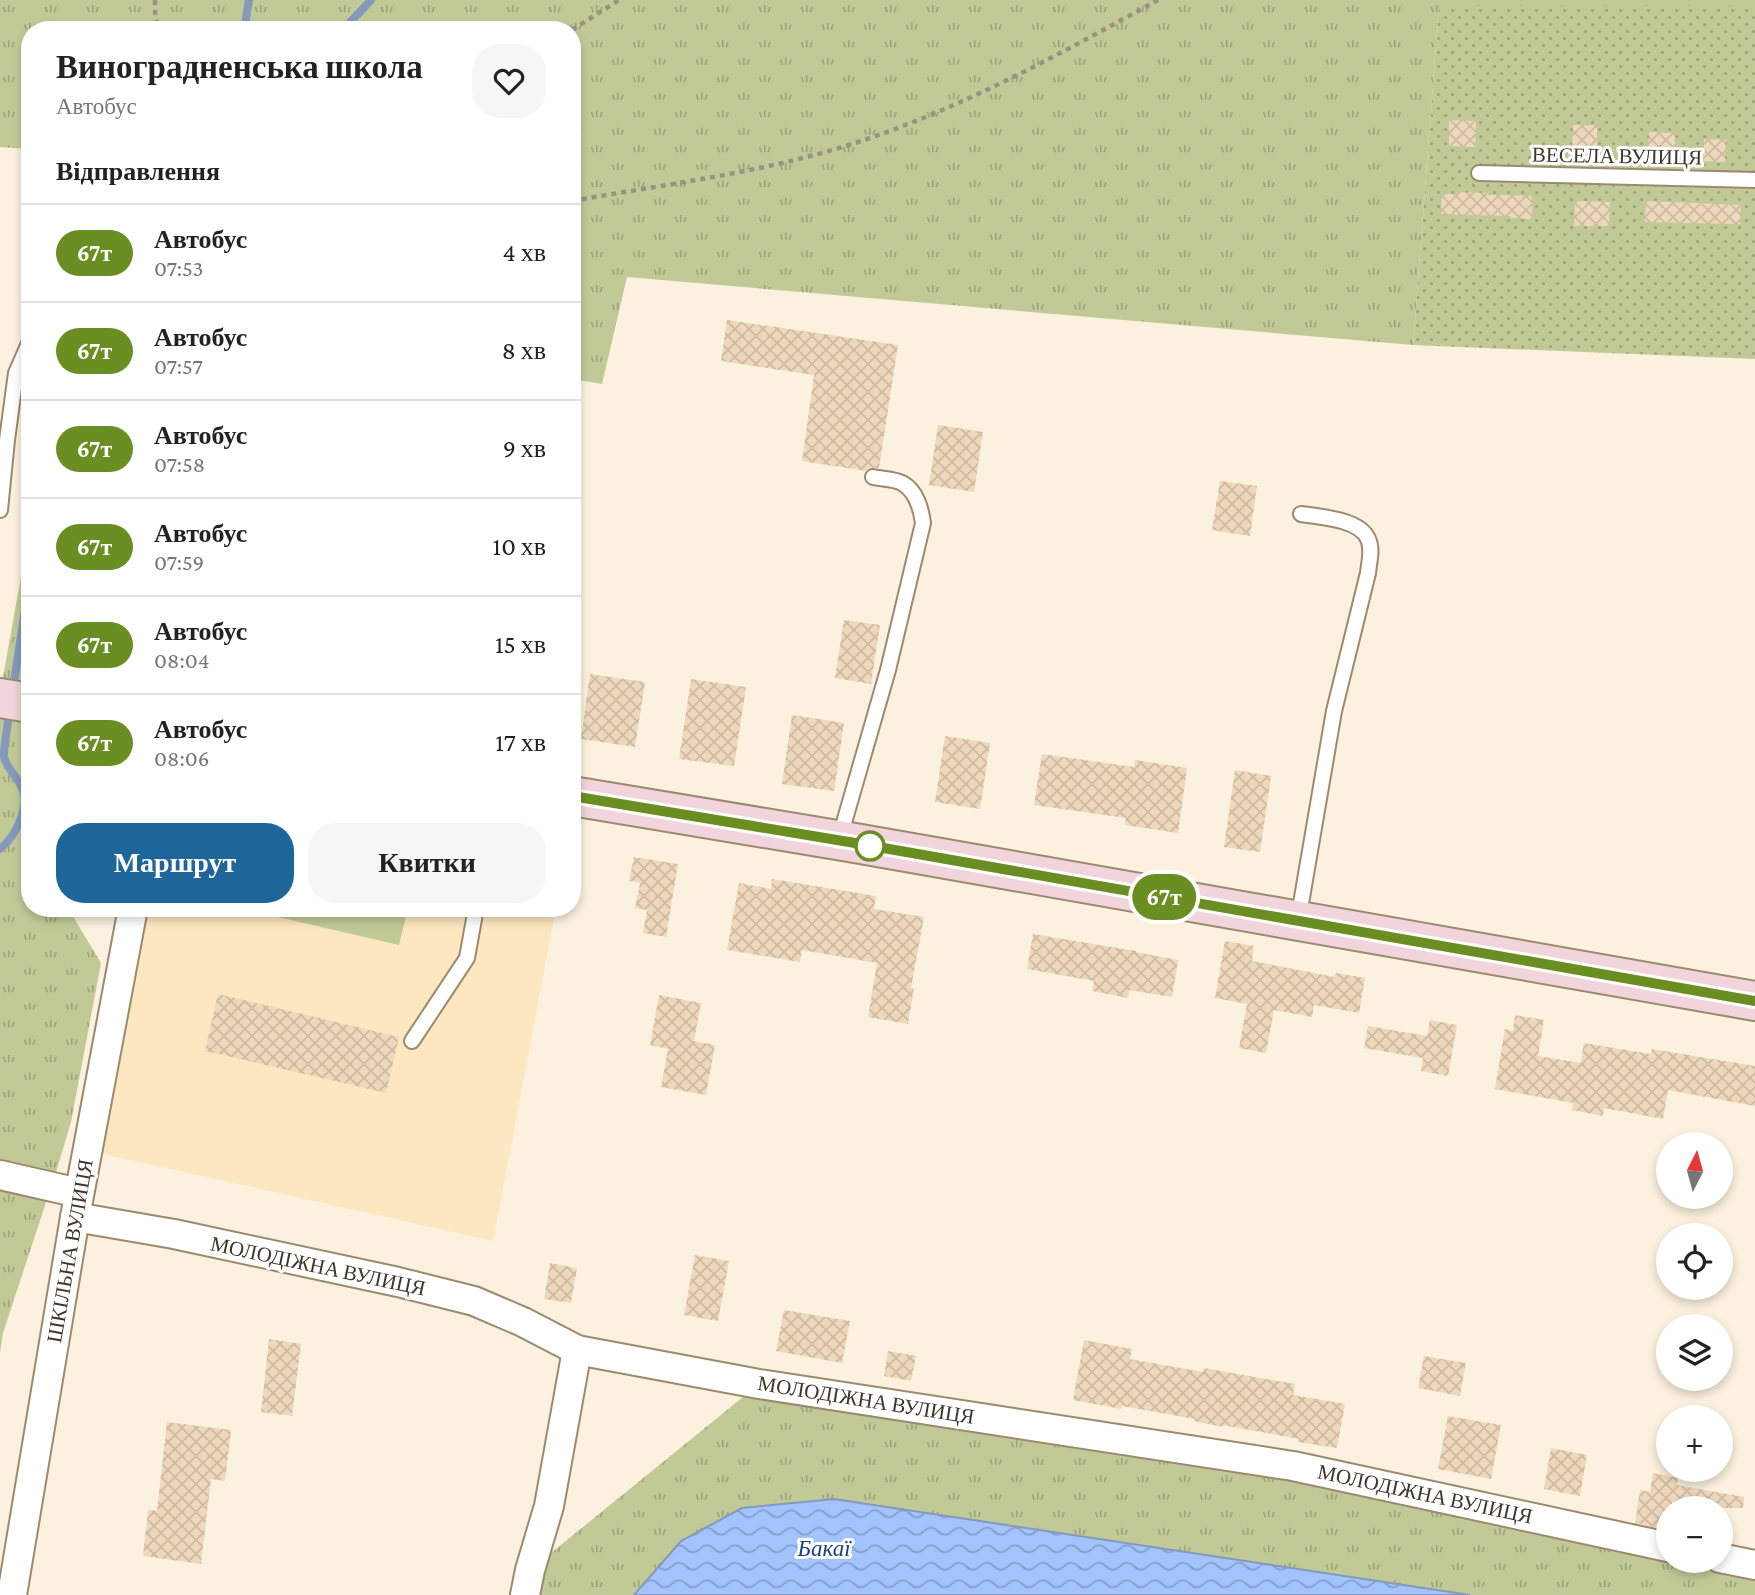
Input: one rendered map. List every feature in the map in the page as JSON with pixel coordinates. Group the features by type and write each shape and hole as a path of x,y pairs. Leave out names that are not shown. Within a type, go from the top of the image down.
{"street":[{"path":"0,698 21,701"},
{"path":"581,798 1755,1001"},
{"name":"ШКІЛЬНА ВУЛИЦЯ","path":"12,1595 77,1205 131,917"},
{"name":"МОЛОДІЖНА ВУЛИЦЯ","path":"0,1175 77,1205 174,1234 474,1301 578,1350 759,1384 1293,1466 1656,1544"},
{"path":"525,1595 549,1506 578,1350"},
{"path":"1733,1561 1755,1565"}],"lane":[{"name":"ВЕСЕЛА ВУЛИЦЯ","path":"1479,173 1755,180"},
{"path":"0,510 14,387 21,362"},
{"path":"839,842 888,670 923,523 921,507 912,492 902,483 873,477"},
{"path":"1298,921 1334,711 1368,573 1370,549 1368,538 1361,529 1344,521 1301,514"},
{"path":"412,1041 467,958 474,917"}],"path":[{"path":"155,0 156,21"},
{"path":"581,24 619,0"},
{"path":"581,199 745,172 839,148 968,99 1158,0"}],"shaded area":[{"path":"146,917 554,917 493,1241 99,1153"}],"green space":[{"path":"0,0 1755,0 1755,6 1439,6 1413,345 627,277 602,384 581,380 581,21 21,21 21,148 0,147"},
{"path":"1439,6 1755,6 1755,359 1413,345"},
{"path":"21,576 21,917 73,917 101,963 71,1122 3,1333 0,1353 0,694"},
{"path":"278,917 406,917 399,945"},
{"path":"759,1384 1656,1545 1656,1573 1733,1573 1733,1562 1755,1565 1755,1595 1470,1595 834,1499 681,1541 634,1595 525,1595 530,1570"}],"water":[{"name":"Бакаї","path":"834,1499 1470,1595 634,1595 681,1541 742,1508"}],"building":[{"path":"1449,120 1476,121 1475,147 1449,146"},
{"path":"1573,125 1597,125 1597,148 1572,147"},
{"path":"1649,132 1675,133 1675,157 1648,157"},
{"path":"1704,139 1726,140 1725,162 1703,161"},
{"path":"1459,192 1532,196 1532,219 1441,214 1442,194"},
{"path":"1575,201 1610,202 1609,226 1574,226"},
{"path":"1646,201 1741,205 1740,224 1645,222"},
{"path":"727,320 898,345 879,468 866,471 802,461 814,375 721,361"},
{"path":"938,425 983,432 974,492 929,485"},
{"path":"1220,481 1257,486 1250,536 1212,530"},
{"path":"844,620 880,625 871,684 835,678"},
{"path":"590,674 645,682 635,747 581,739"},
{"path":"691,679 746,687 734,766 679,759"},
{"path":"792,715 844,723 834,791 782,784"},
{"path":"945,736 990,743 980,809 935,802"},
{"path":"1042,754 1134,767 1135,760 1187,768 1178,833 1125,825 1126,818 1034,805"},
{"path":"1235,770 1271,776 1260,852 1224,847"},
{"path":"634,857 678,864 666,937 643,933 647,910 635,908 640,883 629,881"},
{"path":"772,879 876,896 874,909 924,917 911,988 914,988 908,1024 868,1017 877,963 802,950 800,962 727,950 739,883 771,889"},
{"path":"1033,934 1178,960 1172,997 1129,990 1128,998 1092,991 1094,981 1027,969"},
{"path":"1225,941 1254,946 1252,961 1335,977 1336,973 1365,978 1359,1013 1314,1005 1312,1017 1274,1010 1266,1053 1239,1048 1247,1004 1215,998"},
{"path":"218,994 399,1037 386,1093 205,1051"},
{"path":"659,995 701,1003 694,1041 715,1045 706,1095 661,1087 668,1049 650,1045"},
{"path":"1515,1015 1544,1020 1538,1056 1581,1063 1584,1043 1651,1054 1652,1049 1755,1066 1755,1106 1668,1090 1663,1119 1604,1108 1603,1116 1572,1110 1573,1103 1495,1089 1505,1029 1513,1031"},
{"path":"1430,1020 1457,1025 1448,1076 1421,1071 1423,1058 1364,1048 1368,1026 1427,1036"},
{"path":"695,1255 729,1261 718,1321 684,1315"},
{"path":"550,1263 577,1268 571,1303 544,1299"},
{"path":"784,1310 850,1321 842,1363 776,1351"},
{"path":"269,1339 301,1344 292,1416 261,1412"},
{"path":"1084,1340 1132,1349 1130,1359 1203,1372 1204,1368 1295,1384 1293,1395 1345,1404 1337,1448 1194,1421 1195,1419 1073,1400"},
{"path":"888,1351 916,1356 911,1381 884,1376"},
{"path":"1424,1356 1466,1363 1460,1396 1418,1388"},
{"path":"1448,1416 1501,1425 1491,1479 1438,1469"},
{"path":"167,1422 231,1430 225,1481 211,1479 201,1564 143,1556 148,1510 157,1511"},
{"path":"1551,1448 1587,1455 1580,1496 1544,1489"},
{"path":"1653,1473 1656,1474 1656,1482 1677,1482 1677,1485 1744,1497 1743,1508 1733,1508 1733,1496 1656,1496 1656,1527 1635,1523 1640,1490 1650,1492"}],"waterway":[{"path":"246,21 249,0"},
{"path":"351,21 371,0"},
{"path":"13,688 21,636"},
{"path":"10,708 4,757 21,786"},
{"path":"0,849 11,837 21,817"}],"bus line":[{"name":"67т","path":"581,798 1755,1001"}]}
